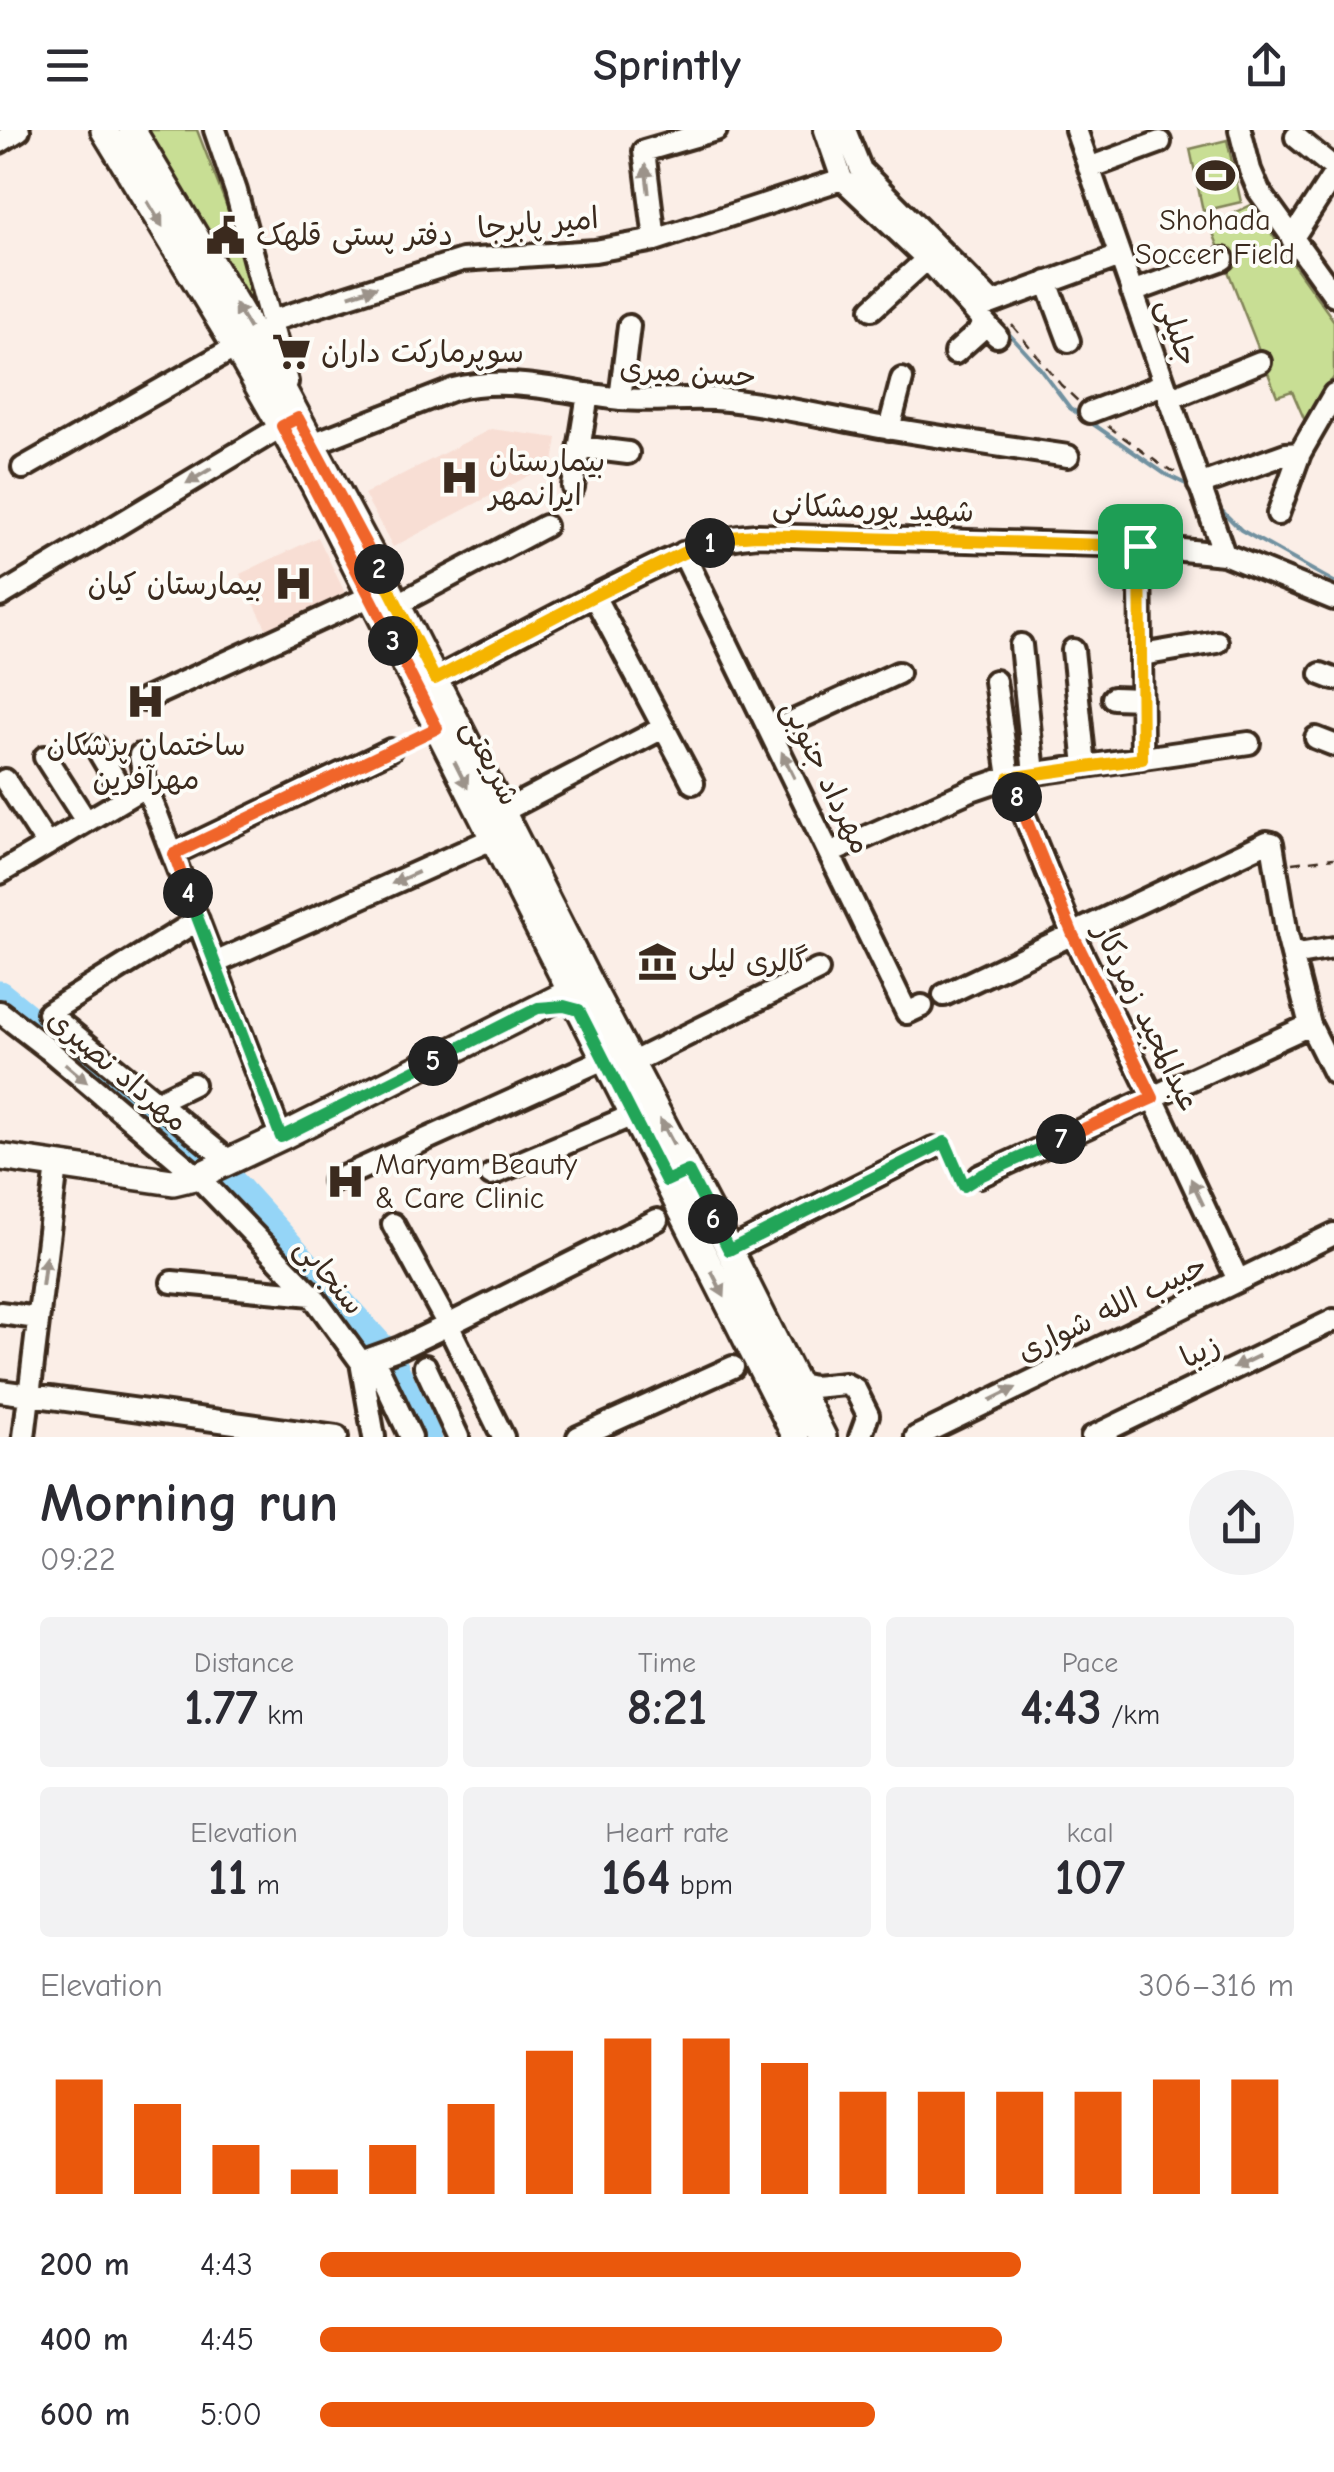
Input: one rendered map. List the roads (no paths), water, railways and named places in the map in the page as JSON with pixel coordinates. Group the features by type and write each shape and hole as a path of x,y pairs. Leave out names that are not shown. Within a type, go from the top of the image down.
{"main road":[{"name":"شریعتی","path":"104,130 236,347 312,444 504,811 604,1060 632,1115 729,1250 822,1437"},
{"name":"شریعتی","path":"132,130 254,335 371,596 494,838 579,995 631,1064 677,1176 796,1437"},
{"path":"0,1158 173,1182 213,1169 281,1137 538,1008 579,995"}],"street":[{"path":"0,142 19,130"},
{"path":"0,596 292,419 271,321 215,130"},
{"path":"656,240 644,151 716,130"},
{"path":"825,130 842,179 987,319"},
{"path":"845,130 861,170 987,319"},
{"name":"جلیلی","path":"1076,130 1224,554"},
{"path":"1240,130 1253,180 1334,295"},
{"path":"1292,239 1334,171 1296,136"},
{"path":"1090,168 1160,142"},
{"name":"امیر پابرجا","path":"271,321 462,260 595,250 656,240 842,179"},
{"path":"955,353 987,319 1047,282 1120,256"},
{"path":"872,308 927,259"},
{"path":"1132,292 1223,259"},
{"path":"1047,282 1069,342"},
{"path":"620,399 629,326"},
{"path":"23,468 236,347"},
{"path":"1090,412 1260,362"},
{"path":"889,428 902,379"},
{"name":"حسن میری","path":"312,444 454,389 496,382 620,399 729,400 1068,456"},
{"path":"573,487 588,394"},
{"path":"1278,514 1293,453 1334,394"},
{"path":"580,446 628,452"},
{"path":"1199,485 1293,453"},
{"path":"396,605 545,526"},
{"name":"شهید پورمشکانی","path":"435,679 683,553 729,537 1140,546 1224,554 1334,598"},
{"path":"1140,546 1142,759"},
{"name":"مهرداد جنوبی","path":"683,553 907,1013 922,1006"},
{"path":"144,700 371,596"},
{"path":"594,596 692,783"},
{"path":"1142,654 1217,642"},
{"path":"1021,645 1034,774"},
{"path":"1073,650 1085,766"},
{"path":"772,732 898,673"},
{"name":"عبدالمجید زمردکار","path":"995,682 1009,778 1073,935 1238,1280"},
{"path":"1112,698 1142,699"},
{"path":"504,811 663,728"},
{"path":"830,853 971,790 1009,778 1249,744"},
{"path":"96,746 126,798"},
{"path":"174,854 390,750"},
{"path":"140,755 146,786 281,1137"},
{"path":"45,757 86,822"},
{"path":"5,780 46,845"},
{"path":"0,873 146,786"},
{"path":"215,963 494,838"},
{"path":"944,995 1267,842 1272,843 1292,955 1334,1073"},
{"path":"198,920 48,1012 156,1102 213,1169"},
{"path":"1292,955 1334,948"},
{"path":"631,1064 818,970"},
{"name":"مهرداد نصیری","path":"0,1012 213,1169"},
{"path":"980,1176 1153,1098 1320,1032"},
{"path":"334,1181 604,1060"},
{"path":"156,1102 193,1084"},
{"path":"491,1174 632,1115"},
{"path":"729,1250 933,1148"},
{"path":"24,1437 57,1166"},
{"name":"سنجابی","path":"213,1169 368,1360 374,1437"},
{"path":"411,1437 368,1360 448,1325 657,1220"},
{"path":"394,1224 502,1437"},
{"name":"حبیب الله شواری","path":"916,1437 1334,1234"},
{"path":"172,1282 312,1295"},
{"path":"0,1313 38,1318"},
{"name":"زیبا","path":"1092,1437 1334,1320"},
{"path":"425,1366 458,1437"},
{"path":"578,1437 732,1366"},
{"path":"794,1383 813,1387 845,1384 856,1388 868,1416 860,1437"},
{"path":"0,1391 336,1437"}],"waterway":[{"path":"990,313 1070,408 1165,474 1192,487"},
{"path":"1216,505 1241,530 1334,582"},
{"path":"0,993 235,1183 384,1348 429,1437"}],"place":[{"name":"Shohada Soccer Field","path":"1215,176"},
{"name":"دفتر پستی قلهک","path":"226,235"},
{"name":"سوپرمارکت داران","path":"291,352"},
{"name":"بیمارستان ایرانمهر","path":"459,478"},
{"name":"بیمارستان کیان","path":"293,584"},
{"name":"ساختمان پزشکان مهرآفرین","path":"146,701"},
{"name":"گالری لیلی","path":"658,961"},
{"name":"Maryam Beauty & Care Clinic","path":"345,1181"}]}
